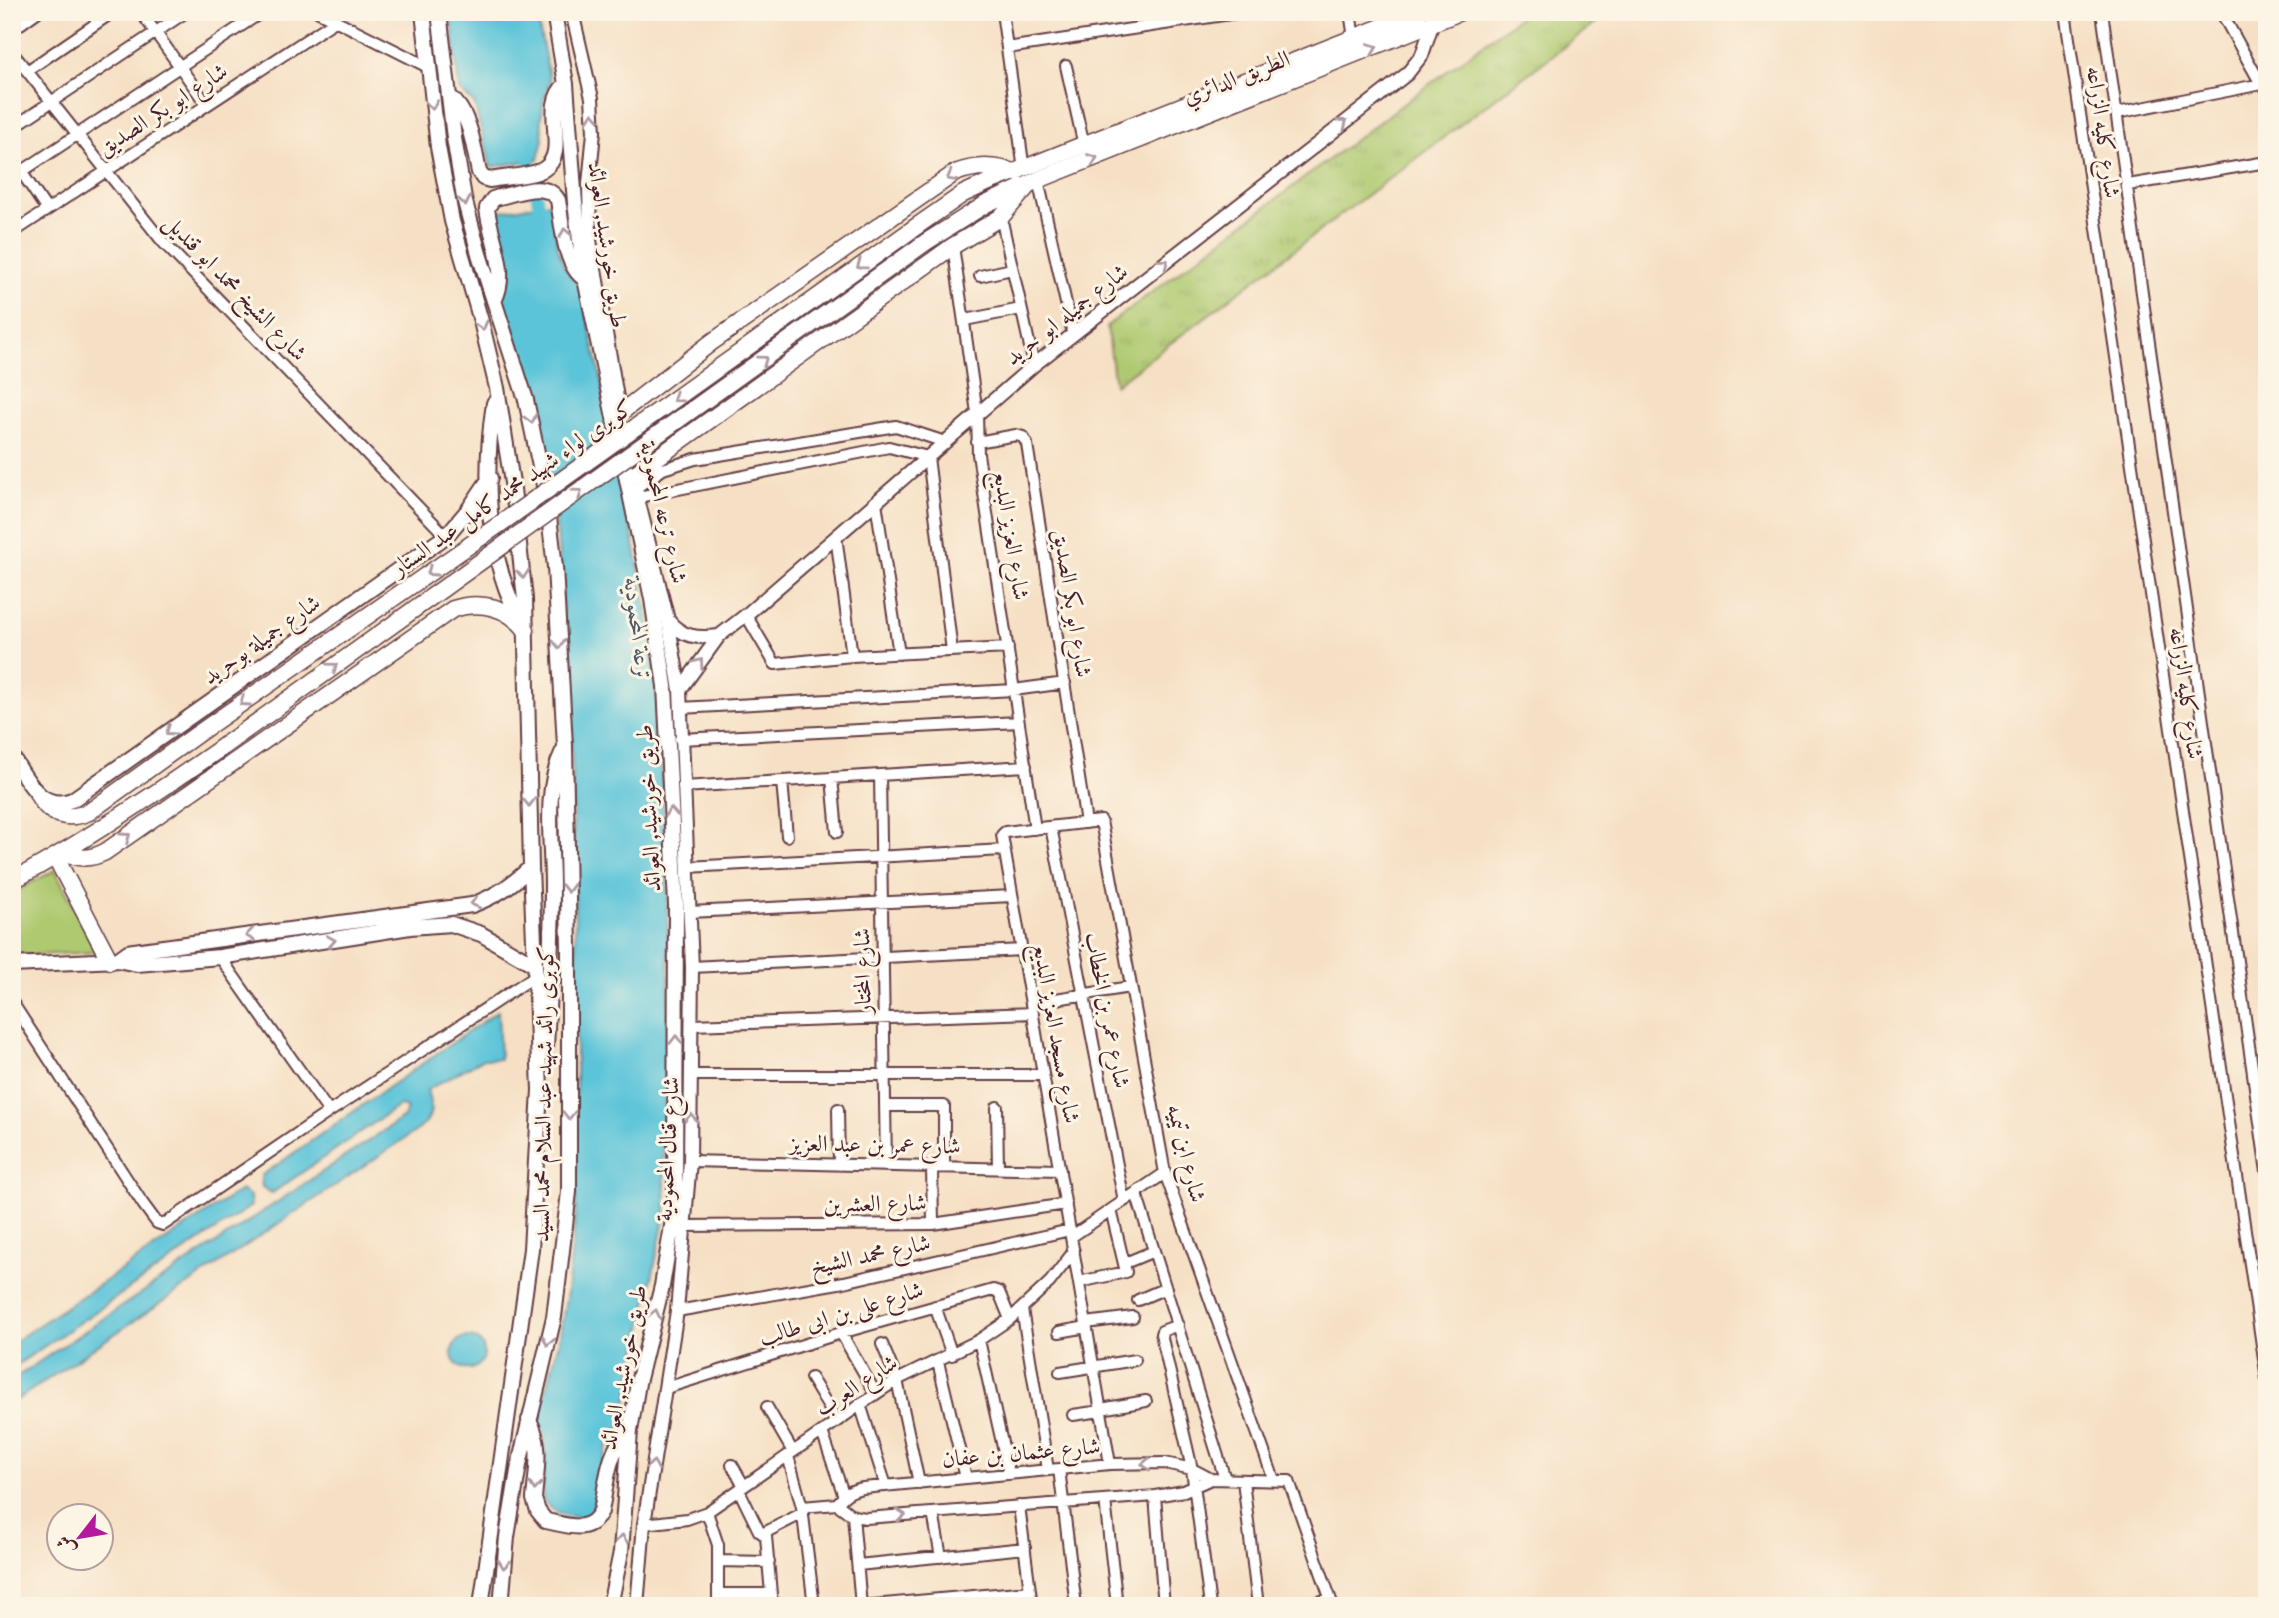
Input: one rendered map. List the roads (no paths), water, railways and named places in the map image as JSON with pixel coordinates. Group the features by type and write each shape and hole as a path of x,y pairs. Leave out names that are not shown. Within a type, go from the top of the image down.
{"main road":[{"path":"423,12 445,187 497,388 520,544 526,630 531,867 540,1090 531,1249 481,1606"},
{"path":"439,12 464,198 478,254 526,400 547,499 555,567 565,746 552,787 548,1022 540,1090"},
{"name":"طريق خورشيد, العوائد","path":"554,12 566,84 585,279 659,643 665,686 676,905 675,1208 662,1286 638,1383 630,1431 621,1552 610,1606"},
{"name":"الطريق الدائري","path":"1027,177 1432,25 1460,12"},
{"name":"الطريق الدائري","path":"1027,177 1084,146 1416,13"},
{"path":"449,96 459,105 466,118 479,172 483,178 491,180 539,171 551,162 555,152 554,104 557,94 566,84"},
{"path":"620,413 698,353 955,173 985,166 1001,167 1027,177 1001,217 953,246 727,407 635,487"},
{"name":"كوبرى لواء شهيد محمد كامل عبد الستار","path":"38,795 50,811 69,817 89,812 964,194 1027,177"},
{"name":"كوبرى لواء شهيد محمد كامل عبد الستار","path":"60,855 218,750 926,242 1027,177"},
{"path":"494,301 500,288 501,275 487,208 493,199 499,197 545,188 554,193 558,200 570,261 575,272 585,279"},
{"path":"698,353 697,370 702,386 713,399 727,407"},
{"path":"497,388 491,432 491,511 499,568 510,600 526,630"},
{"name":"شارع جميلة بوحريد","path":"38,795 54,804 72,800 446,536 490,478"},
{"path":"15,881 60,855 85,859 105,852 453,609 472,604 490,606 507,612 526,630"},
{"name":"كوبرى رائد شهيد عبد السلام محمد السيد","path":"500,1606 513,1501 554,1317 569,1192 569,949 565,746"},
{"path":"12,757 38,795"},
{"path":"60,855 114,961"},
{"path":"114,961 134,951 472,905 492,898 511,886 531,867"},
{"path":"450,908 451,924"},
{"path":"12,965 114,961 137,964 220,957 410,926 451,924 481,934 535,971"},
{"path":"529,1420 536,1434 538,1448 534,1499 536,1505 546,1521 577,1528 585,1527 598,1518 612,1456 619,1442 630,1431"}],"street":[{"path":"12,30 37,12"},
{"path":"27,71 113,12"},
{"path":"141,12 207,105"},
{"path":"12,128 186,12"},
{"path":"17,175 262,12"},
{"path":"319,12 428,67"},
{"name":"شارع ترعه المحمودية","path":"572,12 592,98 594,132 589,184 590,240 620,413 635,487 668,620 680,690"},
{"path":"1002,12 1027,177 1073,334"},
{"path":"1007,48 1243,12"},
{"path":"1350,12 1354,38"},
{"name":"شارع كليه الزراعه","path":"2065,12 2267,1379"},
{"name":"شارع كليه الزراعه","path":"2102,12 2267,1172"},
{"path":"2117,113 2264,83 2221,12"},
{"name":"شارع ابو بكر الصديق","path":"12,233 335,21"},
{"name":"شارع جميله ابو حريد","path":"680,690 719,636 977,413 1073,334 1407,74 1422,55 1432,25"},
{"name":"شارع الشيخ محمد ابو قنديل","path":"13,54 162,241 446,536"},
{"path":"1066,66 1084,146"},
{"path":"12,158 17,175 47,211"},
{"path":"2127,185 2267,162"},
{"path":"1001,217 1034,365"},
{"name":"شارع العزيز البديع","path":"953,246 977,413 977,442 1035,829"},
{"path":"980,276 1012,269"},
{"path":"965,320 1021,309"},
{"path":"635,487 663,469 695,459 896,426 945,442"},
{"name":"شارع ابو بكر الصديق","path":"977,442 1016,435 1026,440 1086,823"},
{"path":"635,487 889,447 928,457 952,651"},
{"path":"876,502 899,654"},
{"path":"836,536 852,656"},
{"path":"746,615 775,664 852,656 1008,648"},
{"path":"668,620 690,636 719,636"},
{"path":"680,708 1014,690 1065,683"},
{"name":"شارع قنال المحمودية","path":"637,1606 643,1524 677,1311 690,1161 692,967 680,739 680,690"},
{"path":"680,739 1019,722"},
{"path":"683,787 1026,766"},
{"name":"شارع المختار","path":"880,775 886,1166"},
{"path":"832,778 837,832"},
{"path":"782,781 787,836"},
{"name":"شارع ابن تيميه","path":"1086,823 1101,821 1103,824 1165,1173 1274,1480"},
{"path":"1035,829 1086,823"},
{"name":"شارع عمر بن الخطاب","path":"1051,827 1124,1201"},
{"name":"شارع مسجد العزيز البديع","path":"1035,829 1005,832 1002,837 1110,1464"},
{"path":"687,867 1004,850"},
{"path":"689,912 1012,895"},
{"path":"692,967 1022,950"},
{"path":"220,957 328,1112"},
{"path":"12,1002 159,1225 169,1221 535,971"},
{"path":"692,1025 884,1018 1032,1008 1130,987"},
{"path":"692,1075 1043,1075"},
{"path":"885,1106 944,1106 933,1224"},
{"path":"997,1107 998,1168"},
{"path":"838,1109 839,1165"},
{"name":"شارع عمر بن عبد العزيز","path":"690,1161 1060,1170"},
{"path":"1071,1233 1111,1210 1165,1173"},
{"path":"1136,1193 1225,1479"},
{"name":"شارع العشرين","path":"684,1226 933,1224 1066,1204"},
{"path":"1079,1282 1125,1273 1125,1263 1111,1210"},
{"name":"شارع محمد الشيخ","path":"677,1311 844,1282 1071,1233"},
{"name":"شارع العرب","path":"643,1524 676,1521 707,1512 897,1380 979,1340 1022,1309 1050,1282 1074,1251"},
{"path":"1125,1263 1154,1251"},
{"path":"1138,1300 1166,1288"},
{"name":"شارع على بن ابى طالب","path":"666,1388 841,1333 995,1289 999,1292 1010,1319"},
{"path":"935,1306 952,1355"},
{"path":"1022,1309 1063,1503 1076,1606"},
{"path":"1059,1332 1133,1317"},
{"path":"1178,1325 1162,1331 1161,1334 1192,1469 1210,1606"},
{"path":"841,1333 876,1394"},
{"path":"979,1340 1009,1474"},
{"path":"882,1344 897,1380 919,1483"},
{"path":"1060,1372 1135,1360"},
{"path":"938,1362 966,1478"},
{"path":"811,1378 837,1421"},
{"path":"1073,1415 1146,1401"},
{"path":"860,1404 886,1486"},
{"path":"766,1407 790,1454 803,1510 814,1606"},
{"path":"822,1432 841,1500 853,1516 862,1606 1030,1591"},
{"name":"شارع عثمان بن عفان","path":"803,1510 841,1500 853,1490 1110,1464 1165,1463 1192,1469 1211,1479"},
{"path":"732,1465 759,1531 767,1537 772,1606"},
{"name":"شارع عثمان بن عفان","path":"853,1516 866,1518 1155,1496 1195,1487 1211,1479 1289,1481 1331,1603"},
{"path":"1243,1480 1258,1606"},
{"path":"1155,1496 1164,1606"},
{"path":"1105,1500 1117,1606"},
{"path":"1019,1506 1032,1606"},
{"path":"764,1533 803,1510"},
{"path":"707,1512 719,1545 718,1606"},
{"path":"933,1513 941,1557"},
{"path":"858,1565 1025,1548"},
{"path":"719,1561 769,1562"},
{"path":"718,1594 771,1594"},
{"path":"1300,1606 1331,1603"}],"water":[{"path":"451,12 536,12 550,81 544,98 541,120 543,140 538,159 491,167 474,103 459,90"},
{"path":"552,202 561,259 572,278 580,285 610,419 650,627 658,707 667,881 669,998 663,1143 666,1210 622,1425 607,1446 592,1512 572,1517 553,1510 543,1500 545,1435 539,1420 559,1341 576,1213 576,970 572,752 557,530 536,410 501,303 507,278 496,212"},
{"path":"498,1011 500,1059 483,1059 427,1090 429,1116 419,1129 12,1403 12,1380 404,1117 407,1109 397,1107 272,1193 262,1187 261,1176"},
{"path":"241,1190 250,1196 251,1206 12,1368 12,1343"},
{"path":"468,1337 479,1342 484,1353 479,1364 468,1369 457,1364 452,1353 457,1342"}],"waterway":[{"name":"ترعة المحمودية","path":"527,147 541,218"}]}
